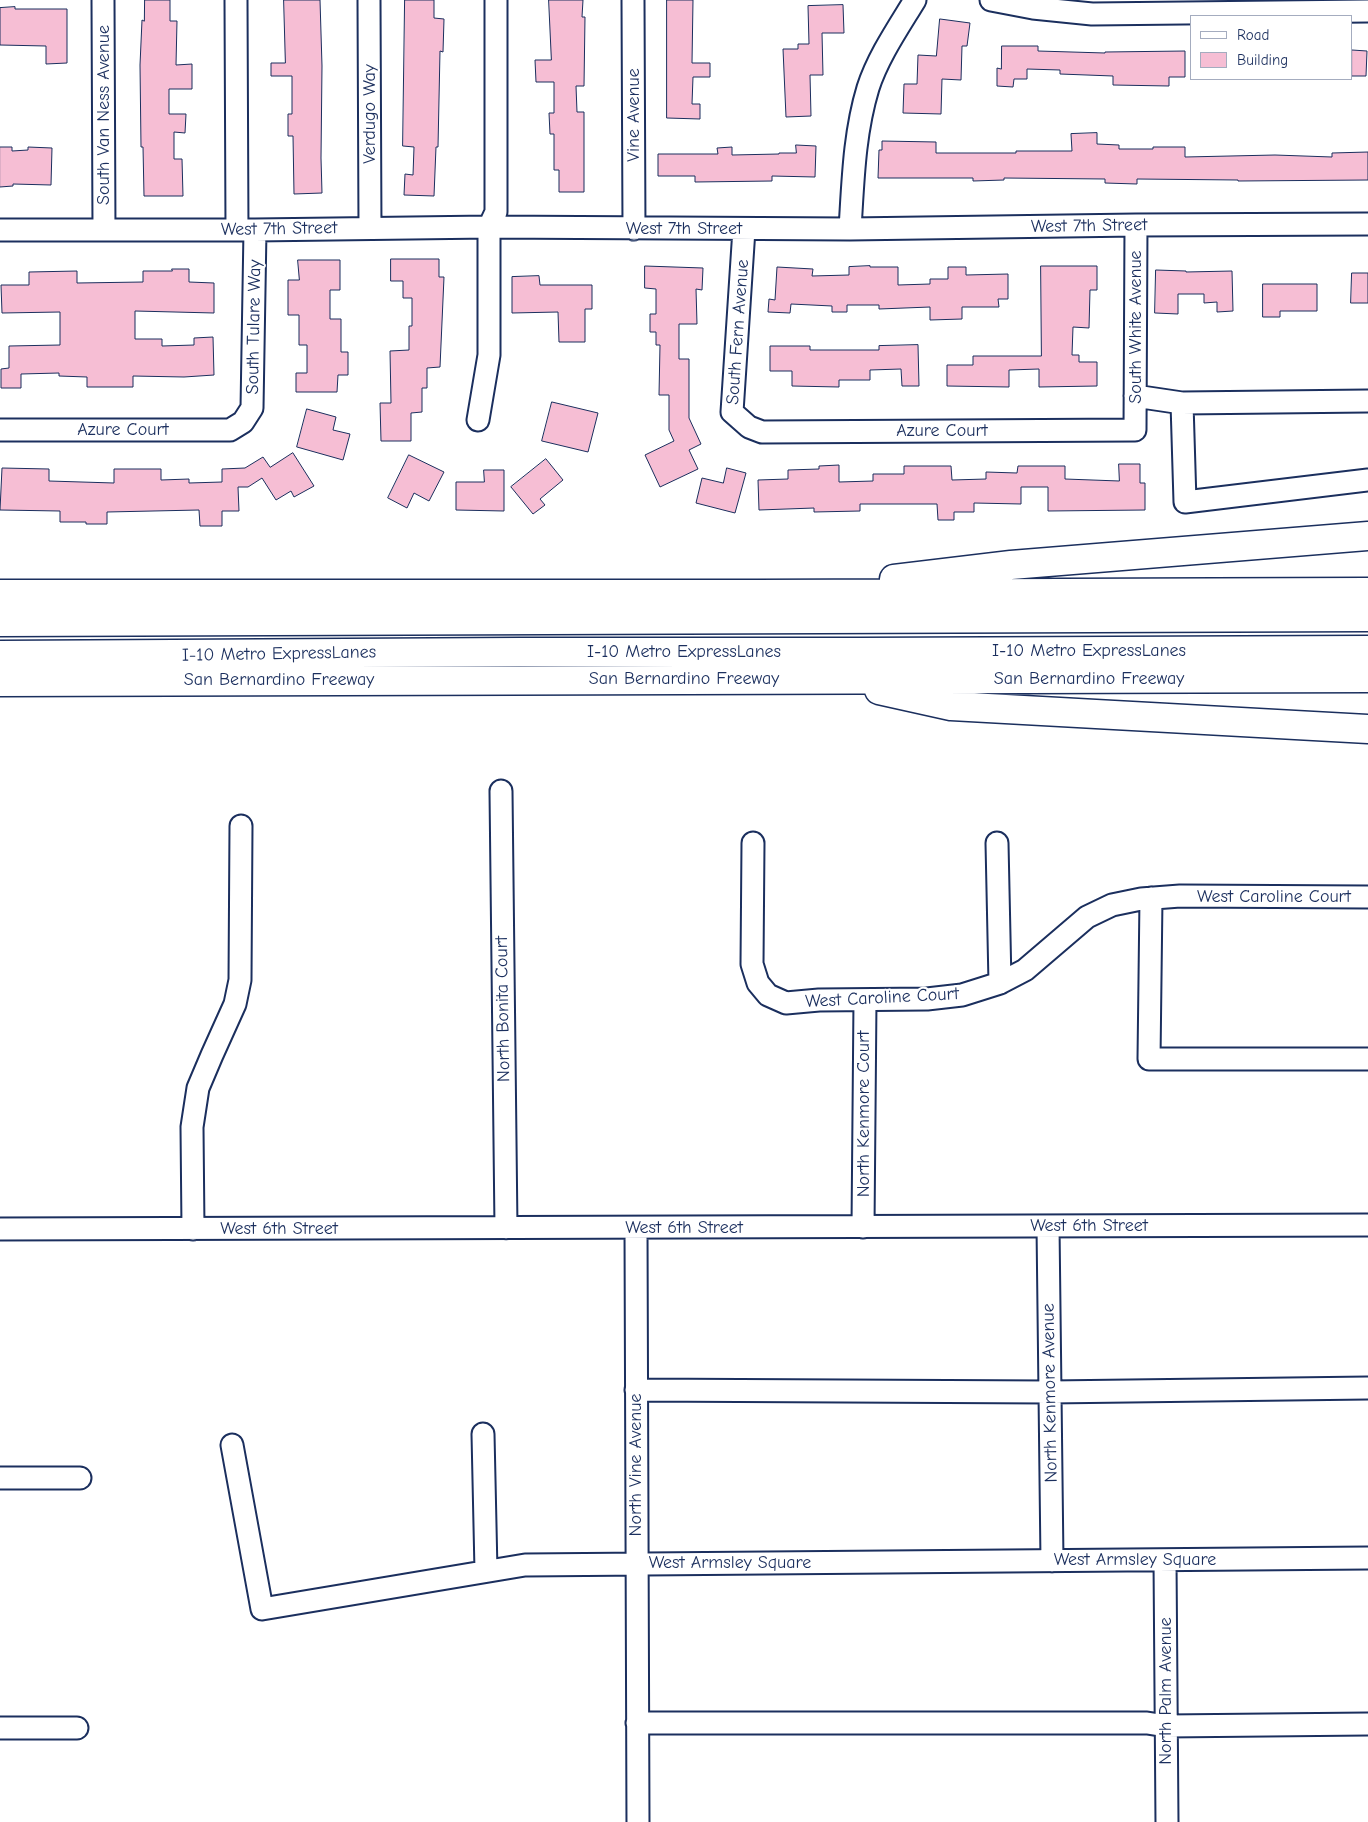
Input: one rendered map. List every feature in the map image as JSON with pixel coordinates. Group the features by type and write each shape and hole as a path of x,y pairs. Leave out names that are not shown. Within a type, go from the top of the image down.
{"highway":[{"path":"758,594 1011,565 1368,536"},
{"path":"0,594 1368,592"},
{"name":"I-10 Metro ExpressLanes","path":"0,622 1368,617"},
{"name":"I-10 Metro ExpressLanes","path":"0,655 1368,650"},
{"path":"826,678 951,706 1368,729"},
{"name":"San Bernardino Freeway","path":"0,682 826,678 1368,678"}],"street":[{"name":"South Van Ness Avenue","path":"103,0 104,230"},
{"name":"South Tulare Way","path":"236,0 252,408 243,422"},
{"name":"Verdugo Way","path":"369,0 370,228"},
{"path":"478,420 489,355 489,227 496,212 496,0"},
{"name":"Vine Avenue","path":"633,0 634,229"},
{"path":"850,229 856,136 868,87 888,44 915,0"},
{"path":"991,0 1033,8 1092,14 1229,7 1368,11"},
{"name":"West 7th Street","path":"0,230 246,230 489,227 850,229 1368,224"},
{"name":"South White Avenue","path":"1136,225 1136,430"},
{"name":"South Fern Avenue","path":"744,229 732,412 749,427"},
{"path":"1136,396 1182,403 1368,402"},
{"path":"1182,403 1185,502 1368,480"},
{"name":"Azure Court","path":"0,430 230,430 243,422"},
{"name":"Azure Court","path":"749,427 762,432 1136,430"},
{"name":"North Bonita Court","path":"501,791 506,1228"},
{"path":"193,1229 192,1127 198,1088 235,1004 240,980 241,826"},
{"name":"West Caroline Court","path":"753,843 752,964 758,983 768,995 786,1003 819,1000 927,999 962,995 1000,983 1025,970 1087,917 1112,905 1151,898 1180,896 1368,897"},
{"path":"998,843 1000,983"},
{"path":"1151,898 1148,1059 1368,1059"},
{"name":"North Kenmore Court","path":"863,1227 865,1000"},
{"name":"West 6th Street","path":"0,1229 1368,1225"},
{"name":"North Kenmore Avenue","path":"1048,1226 1052,1561"},
{"name":"North Vine Avenue","path":"636,1228 638,1822"},
{"path":"636,1390 1050,1392 1368,1388"},
{"path":"483,1434 486,1571"},
{"name":"West Armsley Square","path":"232,1445 262,1609 525,1565 1368,1558"},
{"path":"0,1478 80,1478"},
{"name":"North Palm Avenue","path":"1164,1560 1167,1822"},
{"path":"637,1723 1147,1723 1166,1726 1368,1724"},
{"path":"0,1728 77,1728"}],"building":[{"path":"145,0 170,0 170,21 177,21 176,65 192,64 192,89 169,89 169,114 186,114 185,133 174,132 174,159 182,159 183,196 144,196 143,147 141,147 140,65"},
{"path":"284,0 320,0 322,193 294,194 293,136 288,136 288,114 292,114 292,76 271,76 271,63 285,63"},
{"path":"405,0 434,0 434,18 444,19 443,52 440,51 438,147 436,147 434,196 404,195 405,174 413,175 414,147 403,146"},
{"path":"549,0 583,0 582,17 585,17 584,86 576,86 577,112 584,112 584,192 559,192 559,170 554,170 554,134 550,134 549,113 554,113 554,82 536,82 535,60 551,60"},
{"path":"667,0 693,0 692,63 710,63 710,77 693,77 692,104 700,104 700,119 667,118"},
{"path":"843,5 844,33 822,33 823,75 810,75 811,116 786,117 783,49 798,49 798,44 809,44 808,6"},
{"path":"15,7 15,9 67,9 67,63 46,64 46,46 0,45 0,8"},
{"path":"940,19 970,23 967,46 962,46 961,80 942,79 941,114 903,113 904,84 917,84 918,55 936,56"},
{"path":"1002,46 1038,46 1038,51 1105,53 1185,51 1185,77 1169,77 1169,86 1113,85 1113,76 1060,74 1060,70 1027,69 1027,79 1014,79 1013,87 997,86 997,68 1001,69"},
{"path":"1353,50 1367,51 1366,76 1353,76"},
{"path":"1097,133 1097,144 1119,145 1119,149 1185,147 1185,157 1275,155 1332,157 1332,153 1368,152 1368,180 1238,181 1137,179 1137,184 1105,183 1105,179 1004,178 1004,180 973,181 973,178 878,178 879,150 882,150 882,141 936,142 936,153 1072,151 1071,134"},
{"path":"796,145 816,146 815,177 772,176 772,181 695,182 695,176 658,176 658,154 718,154 717,148 732,147 732,155 796,153"},
{"path":"0,147 12,147 12,151 28,150 28,147 52,148 51,185 13,184 13,186 0,187"},
{"path":"391,259 439,259 439,277 444,277 440,367 427,368 427,388 422,388 422,412 411,413 411,441 381,441 380,403 391,403 390,351 409,350 409,326 412,326 412,298 403,298 403,281 391,281"},
{"path":"298,260 340,260 340,290 330,290 330,319 341,319 341,352 348,352 348,375 338,375 337,392 296,392 296,373 307,373 307,345 299,345 299,315 288,315 288,280 299,280"},
{"path":"645,266 703,268 702,290 696,289 697,324 679,324 679,359 689,359 689,418 701,444 689,450 698,469 660,487 645,455 674,441 669,430 669,395 659,395 660,345 656,345 656,332 650,332 650,314 656,314 656,289 645,288"},
{"path":"1041,266 1097,266 1097,290 1090,290 1089,328 1073,327 1072,355 1079,355 1079,362 1097,362 1097,386 1039,387 1039,369 1009,370 1009,387 947,386 947,365 973,365 973,356 1041,356"},
{"path":"777,267 813,269 812,276 849,275 849,267 898,267 898,285 930,284 930,279 948,279 948,267 966,267 966,275 1008,274 1008,299 998,299 999,307 962,307 962,319 930,320 930,307 879,309 879,305 847,305 847,312 832,312 832,306 791,304 790,313 768,312 769,299 775,300"},
{"path":"172,269 189,269 189,282 214,283 214,313 135,311 135,339 162,339 162,346 194,345 194,338 213,337 214,375 184,377 133,376 133,387 87,387 87,377 59,376 59,373 21,374 21,388 1,388 1,369 9,368 9,346 60,345 60,312 2,313 1,285 29,285 29,272 77,271 77,283 143,282 143,271 172,271"},
{"path":"1156,270 1186,272 1232,271 1233,311 1217,312 1217,302 1204,303 1204,294 1178,294 1178,314 1155,313"},
{"path":"1352,273 1368,273 1368,303 1351,303"},
{"path":"539,276 540,285 592,285 592,309 585,309 585,342 559,342 558,312 512,313 512,277"},
{"path":"1263,284 1317,284 1317,311 1280,311 1280,317 1263,317"},
{"path":"918,345 919,386 902,386 901,369 870,370 870,380 839,380 839,387 792,386 792,371 770,371 770,346 810,346 810,350 879,350 879,346"},
{"path":"552,402 598,413 588,452 542,441"},
{"path":"307,409 336,417 333,430 350,434 343,460 297,447"},
{"path":"293,453 314,486 294,497 291,491 276,500 262,478 248,487 238,487 239,511 222,511 222,526 200,526 199,510 107,512 107,524 86,524 86,522 60,522 60,511 0,510 2,468 49,469 49,481 114,483 114,469 161,469 161,480 189,479 189,483 222,482 222,469 245,468 263,457 270,467"},
{"path":"409,455 444,472 429,501 414,493 407,508 388,498"},
{"path":"546,459 563,480 540,499 545,505 533,514 511,487"},
{"path":"1119,464 1140,464 1140,483 1145,483 1145,510 1048,511 1048,487 1021,487 1021,504 974,503 974,512 954,512 954,520 938,520 937,504 860,504 860,511 814,512 814,508 759,510 758,480 788,479 788,470 819,469 819,466 839,465 839,482 873,481 873,474 904,474 904,466 951,466 952,480 986,479 986,472 1017,473 1018,466 1065,466 1065,479 1119,481"},
{"path":"727,468 746,473 735,513 696,503 702,478 723,483"},
{"path":"484,470 504,470 504,511 456,510 456,482 484,482"}]}
